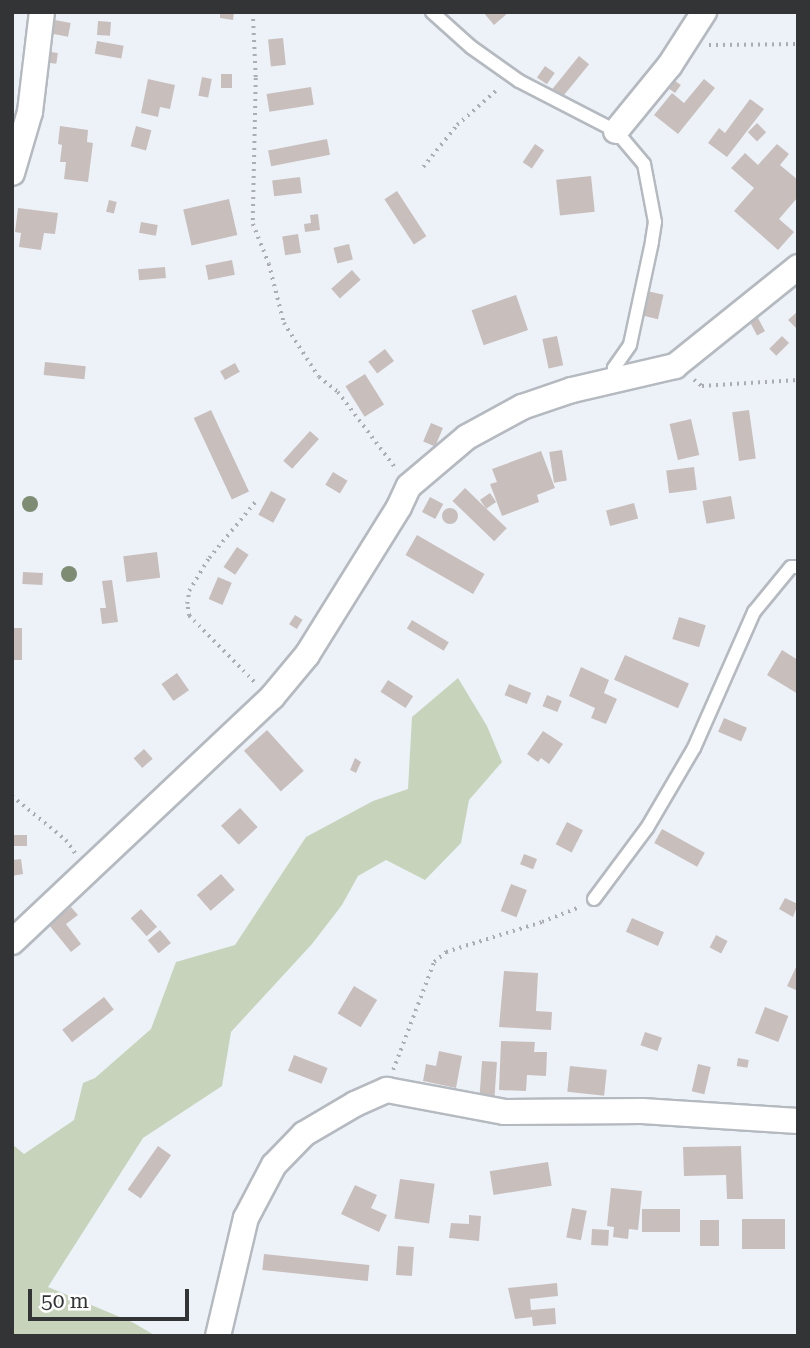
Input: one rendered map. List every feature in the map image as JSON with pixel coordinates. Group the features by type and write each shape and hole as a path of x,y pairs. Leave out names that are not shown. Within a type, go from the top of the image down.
{"street":[{"path":"12,173 30,112 42,12"},
{"path":"616,131 678,53 704,12"},
{"path":"12,942 272,697 307,655 400,508 409,486 467,437 523,407 612,380 676,366 798,267"},
{"path":"218,1336 246,1218 274,1165 304,1134 355,1104 387,1090 505,1112 642,1111 796,1118"}],"lane":[{"path":"432,12 471,47 511,75 616,131 644,164 655,222 630,345 614,368 612,380"},
{"path":"594,899 647,828 694,748 754,612 791,567 798,567"}],"path":[{"path":"253,12 256,78 253,224 269,264 284,323 319,377 338,393 409,486"},
{"path":"678,53 718,43 798,44"},
{"path":"423,167 457,125 511,75"},
{"path":"676,366 702,386 798,380"},
{"path":"257,500 209,558 189,591 187,604 189,616 204,633 239,670 272,697"},
{"path":"12,796 66,840 79,860 90,867"},
{"path":"387,1090 403,1040 434,962 446,952 542,922 594,899"}],"green space":[{"path":"458,678 487,726 502,762 469,800 461,843 425,880 386,860 358,876 342,905 312,944 231,1032 222,1086 143,1138 48,1287 132,1322 156,1336 12,1336 12,1144 24,1154 74,1120 83,1083 95,1078 151,1029 176,962 235,945 306,837 373,801 408,789 412,717"}],"building":[{"path":"220,12 234,12 233,20 220,18"},
{"path":"483,12 509,12 494,25"},
{"path":"55,20 71,23 68,37 52,34"},
{"path":"98,21 111,22 110,36 97,35"},
{"path":"283,38 286,65 271,66 268,40"},
{"path":"97,41 124,46 121,58 95,54"},
{"path":"44,51 58,53 56,64 42,62"},
{"path":"579,56 589,64 563,97 553,89"},
{"path":"545,66 555,73 547,84 537,77"},
{"path":"221,74 232,74 232,88 221,88"},
{"path":"202,77 212,79 208,98 198,96"},
{"path":"671,78 681,85 675,93 665,86"},
{"path":"148,79 175,85 170,109 160,107 158,117 141,113"},
{"path":"704,79 715,88 678,134 654,115 672,93 684,103"},
{"path":"311,87 314,105 269,112 267,94"},
{"path":"750,99 764,109 727,157 708,143 719,128 725,133"},
{"path":"757,123 766,132 757,141 748,132"},
{"path":"60,126 88,130 87,142 93,143 88,182 64,179 66,162 60,162 62,145 58,144"},
{"path":"136,126 151,130 146,150 131,146"},
{"path":"327,139 330,155 271,166 268,150"},
{"path":"535,144 544,150 532,168 523,162"},
{"path":"777,144 789,154 780,165 798,180 798,197 779,219 794,232 778,250 734,211 754,188 731,168 745,153 758,165"},
{"path":"591,176 595,212 560,215 556,180"},
{"path":"300,177 302,193 274,196 272,180"},
{"path":"397,191 426,236 414,244 384,199"},
{"path":"229,199 237,235 192,246 183,210"},
{"path":"109,200 117,202 114,214 106,212"},
{"path":"18,208 58,213 55,234 44,233 41,250 19,247 21,233 15,232"},
{"path":"318,214 320,230 305,232 304,224 311,223 310,215"},
{"path":"141,222 158,225 156,236 139,233"},
{"path":"298,234 301,253 285,255 282,237"},
{"path":"349,244 353,260 337,263 333,248"},
{"path":"232,260 235,275 208,280 205,265"},
{"path":"165,267 166,278 139,280 138,269"},
{"path":"352,270 361,280 340,298 331,289"},
{"path":"647,291 664,295 658,319 641,315"},
{"path":"516,295 528,330 484,345 472,310"},
{"path":"798,311 798,330 788,320"},
{"path":"758,318 765,331 757,335 750,322"},
{"path":"557,336 563,365 549,368 542,339"},
{"path":"782,336 789,343 776,356 769,349"},
{"path":"385,349 394,361 377,374 368,362"},
{"path":"45,362 86,366 84,379 44,375"},
{"path":"235,363 240,372 225,380 220,371"},
{"path":"365,374 384,405 365,417 345,386"},
{"path":"211,410 249,492 232,500 194,418"},
{"path":"749,410 756,459 739,461 732,412"},
{"path":"691,419 699,455 678,460 670,424"},
{"path":"431,423 443,428 435,446 423,441"},
{"path":"310,431 319,439 292,469 283,461"},
{"path":"562,450 567,481 554,483 549,452"},
{"path":"541,451 555,488 537,495 539,502 502,516 490,484 497,482 492,469"},
{"path":"694,467 697,490 669,493 666,470"},
{"path":"333,472 348,481 340,494 325,485"},
{"path":"465,488 507,528 494,541 452,501"},
{"path":"271,491 286,499 273,523 258,515"},
{"path":"490,493 496,502 486,509 480,500"},
{"path":"731,496 735,519 706,524 702,501"},
{"path":"430,497 443,504 435,519 422,512"},
{"path":"634,503 638,518 610,526 606,511"},
{"path":"450,508 458,516 450,524 442,516"},
{"path":"417,535 485,574 473,594 406,555"},
{"path":"237,547 249,555 235,575 224,567"},
{"path":"157,552 160,578 126,582 123,556"},
{"path":"23,572 43,573 42,585 22,584"},
{"path":"218,577 232,583 222,605 209,599"},
{"path":"112,580 118,622 102,624 100,608 106,608 102,581"},
{"path":"295,615 303,620 297,629 289,624"},
{"path":"679,617 706,625 699,647 672,639"},
{"path":"412,620 449,642 444,651 407,629"},
{"path":"12,628 22,628 22,660 12,660"},
{"path":"782,650 798,660 798,694 767,675"},
{"path":"625,655 689,683 678,708 614,680"},
{"path":"581,667 609,680 604,693 617,699 606,724 591,718 595,708 569,696"},
{"path":"177,673 189,690 173,701 161,684"},
{"path":"388,680 413,696 406,708 380,692"},
{"path":"509,684 531,693 527,704 505,695"},
{"path":"547,695 562,701 557,712 543,706"},
{"path":"724,718 747,728 741,742 718,732"},
{"path":"267,730 304,771 281,792 244,751"},
{"path":"543,731 563,744 549,764 541,758 538,762 527,754"},
{"path":"144,749 153,759 142,768 134,758"},
{"path":"355,758 361,762 356,773 350,770"},
{"path":"240,808 258,827 239,845 221,826"},
{"path":"567,822 583,830 572,852 556,844"},
{"path":"662,829 705,853 697,867 654,843"},
{"path":"12,835 27,835 27,846 12,846"},
{"path":"524,854 537,859 533,869 520,864"},
{"path":"21,859 23,874 12,876 12,860"},
{"path":"221,874 235,890 211,911 197,895"},
{"path":"511,884 527,890 516,917 501,911"},
{"path":"785,898 798,904 793,917 779,909"},
{"path":"71,907 78,915 66,924 81,944 71,952 49,925"},
{"path":"141,909 157,927 147,936 131,918"},
{"path":"632,918 664,932 658,946 626,932"},
{"path":"160,930 171,943 159,953 148,940"},
{"path":"716,935 728,941 721,953 710,947"},
{"path":"798,963 798,991 787,986"},
{"path":"504,971 538,973 536,1011 552,1012 551,1030 499,1027"},
{"path":"354,986 377,1000 361,1027 338,1013"},
{"path":"104,997 114,1010 72,1042 62,1030"},
{"path":"765,1007 788,1016 778,1042 755,1033"},
{"path":"645,1032 662,1038 657,1051 640,1045"},
{"path":"501,1041 535,1042 534,1052 547,1052 546,1076 527,1075 526,1091 499,1090"},
{"path":"439,1051 462,1056 456,1088 423,1081 426,1064 436,1066"},
{"path":"294,1055 328,1068 322,1084 288,1071"},
{"path":"738,1058 749,1060 747,1068 737,1066"},
{"path":"482,1061 497,1062 495,1097 480,1096"},
{"path":"698,1064 711,1067 704,1094 692,1091"},
{"path":"570,1066 607,1070 604,1096 567,1092"},
{"path":"158,1146 171,1155 141,1199 128,1189"},
{"path":"741,1146 743,1199 727,1199 726,1175 684,1176 683,1147"},
{"path":"548,1162 552,1186 493,1195 490,1171"},
{"path":"400,1179 435,1184 429,1223 394,1219"},
{"path":"355,1185 377,1195 371,1208 387,1215 379,1232 341,1214"},
{"path":"611,1188 642,1191 638,1230 629,1229 628,1239 613,1237 614,1227 607,1226"},
{"path":"572,1208 587,1211 581,1240 566,1237"},
{"path":"642,1209 680,1209 680,1232 642,1232"},
{"path":"469,1215 481,1216 479,1241 449,1238 451,1223 469,1224"},
{"path":"742,1219 785,1219 785,1249 742,1249"},
{"path":"700,1220 719,1220 719,1246 700,1246"},
{"path":"592,1229 609,1230 608,1246 591,1245"},
{"path":"398,1246 414,1247 412,1276 396,1275"},
{"path":"264,1254 369,1265 368,1281 262,1270"},
{"path":"557,1283 558,1296 530,1299 531,1310 555,1308 556,1324 533,1326 532,1317 515,1319 508,1288"}]}
